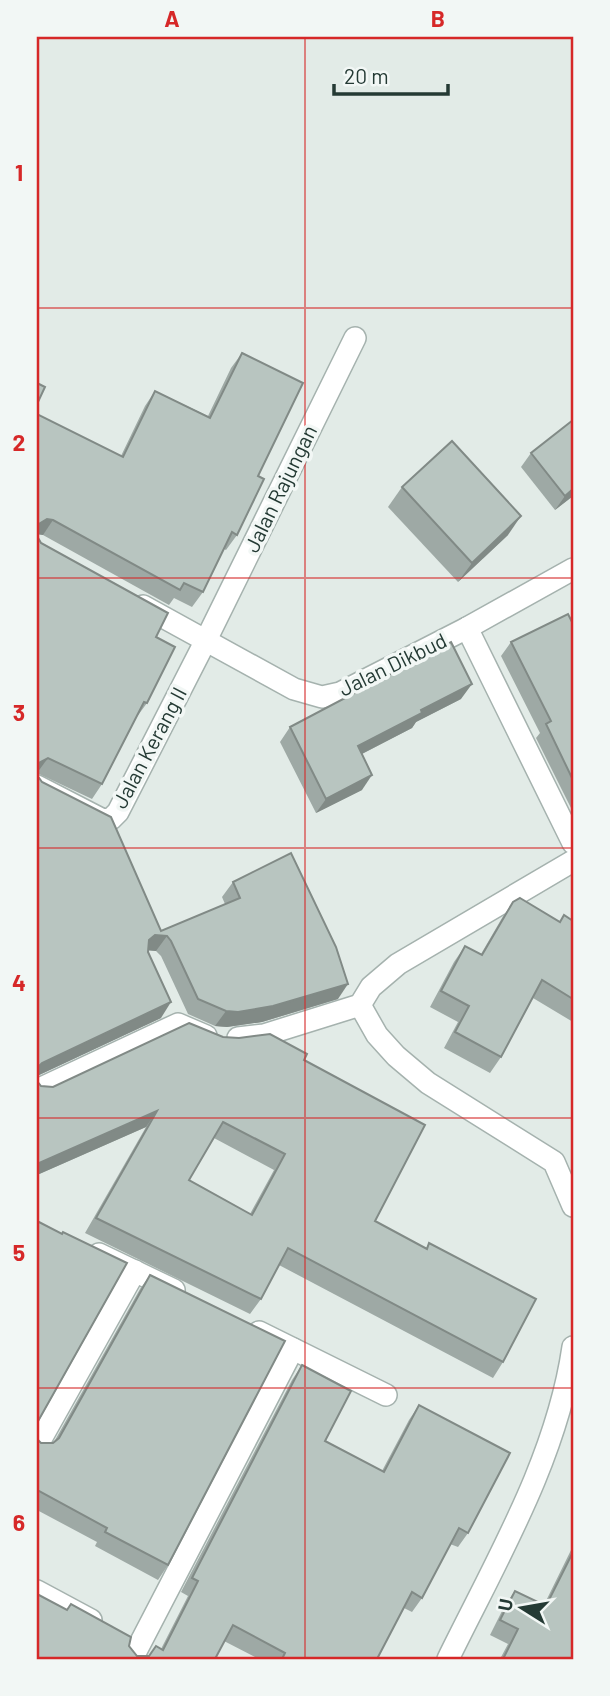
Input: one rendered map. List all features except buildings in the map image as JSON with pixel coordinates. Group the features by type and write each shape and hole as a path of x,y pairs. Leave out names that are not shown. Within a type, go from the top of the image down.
{"street":[{"name":"Jalan Rajungan","path":"206,640 355,338"},
{"name":"Jalan Dikbud","path":"206,640 295,689 322,697 341,693 573,569"},
{"path":"121,594 206,640"},
{"name":"Jalan Dikbud","path":"467,628 573,843"},
{"name":"Jalan Kerang II","path":"37,786 98,818 111,819 118,812 206,640"},
{"path":"167,999 178,1024 215,1039 227,1040 264,1035 360,1005 371,987 398,964 573,862"},
{"path":"360,1005 377,1035 396,1056 428,1083 554,1162 569,1183 573,1206"},
{"path":"37,1090 178,1024"},
{"path":"86,1248 196,1301"},
{"path":"37,1447 135,1272"},
{"path":"244,1325 387,1395"},
{"path":"448,1659 542,1465 569,1372 573,1347"},
{"path":"37,1591 111,1631 136,1653 293,1349"}]}
